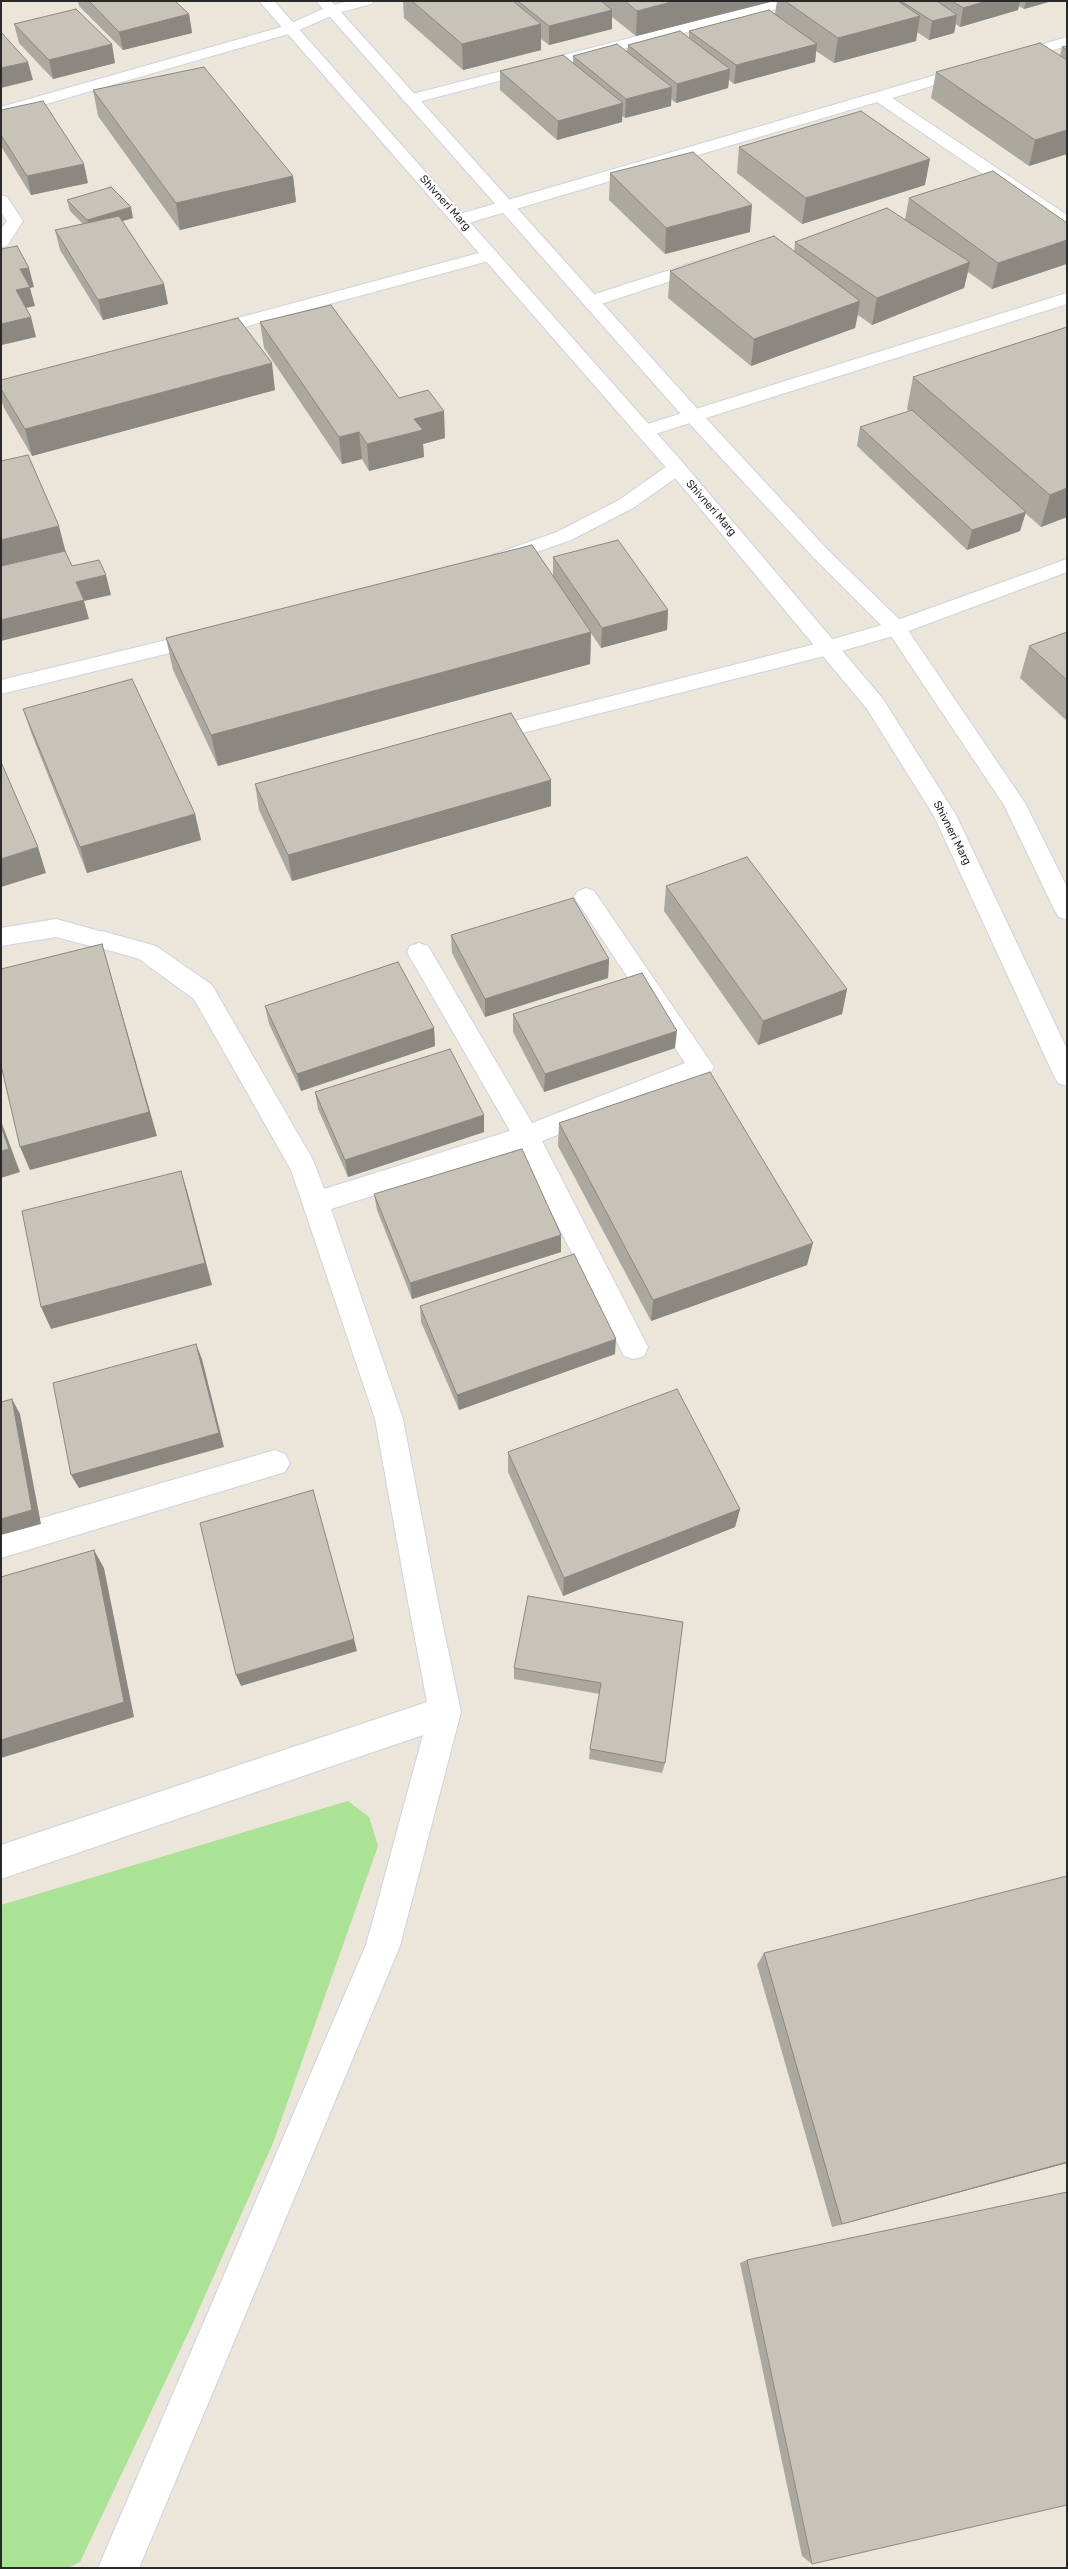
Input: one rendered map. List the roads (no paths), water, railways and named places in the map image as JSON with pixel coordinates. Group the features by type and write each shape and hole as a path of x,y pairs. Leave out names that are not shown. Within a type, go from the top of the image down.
{"street":[{"name":"Shivneri Marg","path":"266,1 677,468 875,704 945,815 1067,1076"},
{"path":"1,112 290,29 328,6 367,1"},
{"path":"410,99 790,1"},
{"path":"328,6 694,416 820,553 896,628 1014,803 1067,911"},
{"path":"460,220 507,208 1067,41"},
{"path":"880,97 1067,224"},
{"path":"1,200 15,221 1,242"},
{"path":"189,337 490,255"},
{"path":"592,301 718,260"},
{"path":"644,432 1067,298"},
{"path":"480,565 564,536 626,504 677,468"},
{"path":"465,740 828,648 896,628 1067,565"},
{"path":"1,686 222,634"},
{"path":"316,1203 526,1136 701,1067 586,898"},
{"path":"1,937 56,928 148,952 203,992 304,1168 389,1420 445,1712 383,1946 118,2568"},
{"path":"419,952 526,1136 634,1347"},
{"path":"1,1544 275,1463"},
{"path":"1,1862 445,1712"}]}
